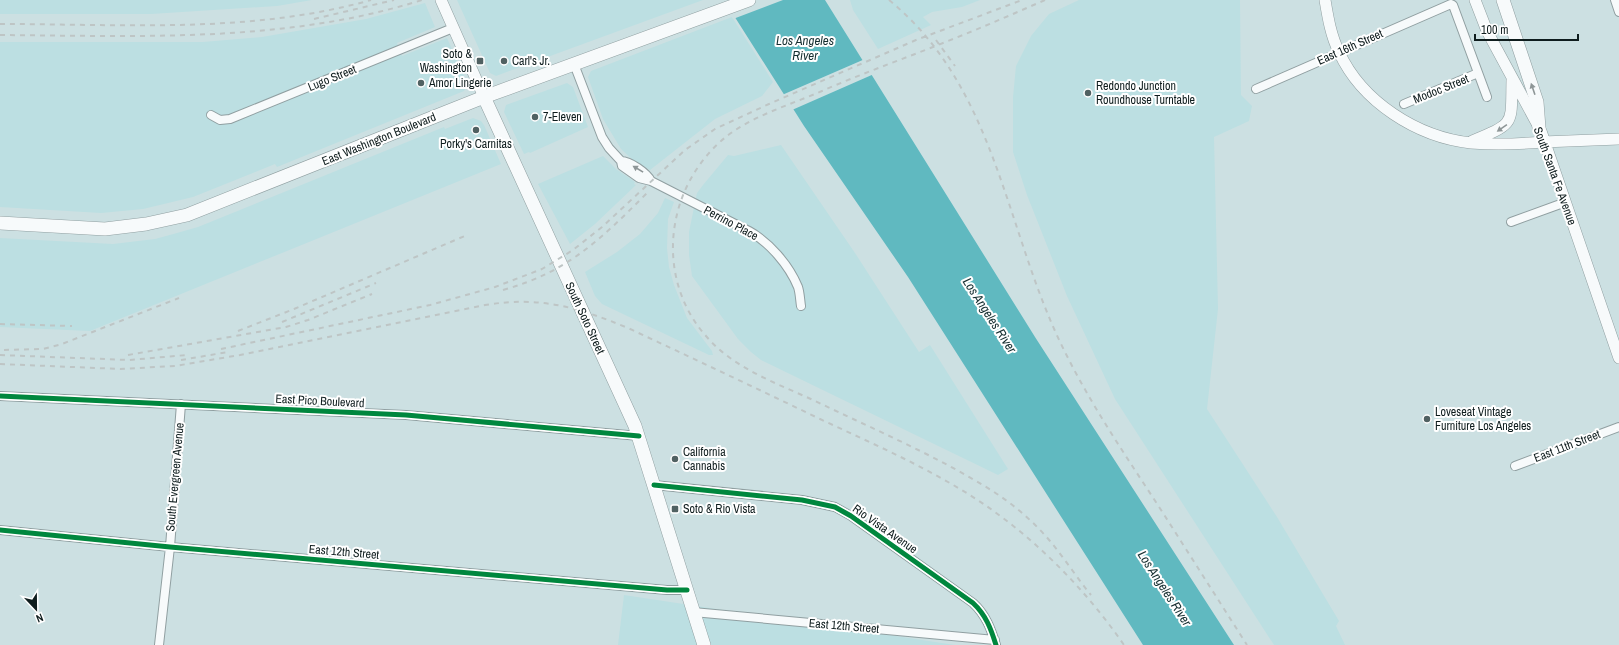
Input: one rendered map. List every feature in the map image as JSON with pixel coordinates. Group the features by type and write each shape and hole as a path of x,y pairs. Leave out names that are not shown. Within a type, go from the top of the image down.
{"main road":[{"name":"South Soto Street","path":"441,0 639,436 704,645"},
{"name":"East Washington Boulevard","path":"0,224 105,229 146,224 174,218 220,202 484,97 749,0"},
{"path":"1325,0 1328,19 1339,52 1361,86 1379,104 1426,131 1470,143 1504,144 1619,139"},
{"name":"South Santa Fe Avenue","path":"1474,0 1487,31 1539,128 1615,337 1619,358"},
{"path":"1503,0 1537,102 1539,128"},
{"path":"1470,143 1500,130 1509,122 1512,110 1512,79"}],"street":[{"path":"1615,0 1619,12"},
{"name":"East 16th Street","path":"1256,89 1451,4 1453,5 1478,73"},
{"name":"Lugo Street","path":"211,115 220,120 230,119 453,28"},
{"name":"Perrino Place","path":"574,64 602,137 609,148 621,161 626,161 647,174 651,181 764,240 778,256 798,287 801,306"},
{"path":"1478,73 1487,97"},
{"name":"Modoc Street","path":"1404,104 1478,73"},
{"path":"1511,222 1566,202"},
{"name":"East Pico Boulevard","path":"0,396 406,415 639,436"},
{"name":"South Evergreen Avenue","path":"159,645 170,547 181,404"},
{"name":"East 11th Street","path":"1515,466 1619,427"},
{"name":"Rio Vista Avenue","path":"654,485 802,500 834,507 851,516 974,603 988,622 996,643"},
{"name":"East 12th Street","path":"0,530 170,547 659,590 687,590"},
{"name":"East 12th Street","path":"693,612 996,643"}],"shaded area":[{"path":"0,0 312,0 277,6 151,14 0,14"},
{"path":"457,0 703,0 496,76 490,73"},
{"path":"850,0 980,0 962,7 932,12 923,17 931,25 878,49 853,10"},
{"path":"1079,0 1240,0 1241,95 1252,106 1249,121 1214,137 1218,309 1207,409 1277,517 1339,621 1336,626 1345,645 1274,645 1115,399 1067,296 1027,195 1013,152 1013,97 1016,66 1031,36 1049,14"},
{"path":"425,3 435,27 397,43 402,56 447,38 468,85 464,91 277,167 275,164 193,197 143,209 101,213 0,207 0,42 203,42 262,37 366,19"},
{"path":"732,17 773,82 762,96 715,119 650,170 633,160 621,149 603,119 588,77 591,71"},
{"path":"567,83 573,87 588,127 530,153 524,154 504,112 506,105"},
{"path":"473,118 481,121 484,125 501,164 90,331 0,327 0,238 113,244 155,239 198,227 444,127 445,129"},
{"path":"781,145 855,253 919,352 930,345 1008,469 998,475 761,360 738,339 692,276 689,255 689,232 697,193 728,155 734,156"},
{"path":"603,156 616,169 635,182 634,184 636,185 595,224 570,244 538,184"},
{"path":"665,198 674,202 668,219 667,248 669,267 674,285 687,318 712,351 713,355 709,355 602,304 595,296 585,272 617,252 640,234 658,213"},
{"path":"624,595 955,645 618,645"}],"water":[{"name":"Los Angeles River","path":"724,0 825,0 1035,337 1234,645 1143,645 908,277 804,126"}],"pier":[{"path":"722,0 783,0 733,19"},
{"path":"865,59 874,74 792,110 782,95"}],"railway":[{"path":"0,24 187,25 233,23 326,11 371,0"},
{"path":"314,19 394,0"},
{"path":"0,35 160,36 266,30 318,24 370,14 422,0"},
{"path":"889,0 925,36 954,76 977,119 995,164 1044,305 1064,350 1086,392 1111,433 1247,645"},
{"path":"221,349 430,305 495,287 542,269 573,250 602,227 685,150 715,129 916,40 1022,0"},
{"path":"1045,0 997,21 775,110 741,126 710,151 687,185 675,224 673,254 678,284 682,298 689,311 706,336 729,357 756,374 926,454 991,490 1022,513 1037,527 1091,595"},
{"path":"936,40 955,66"},
{"path":"503,290 526,283 565,264 598,239 647,193"},
{"path":"238,331 294,309 467,235"},
{"path":"282,322 376,283"},
{"path":"128,355 286,327 308,320 372,294"},
{"path":"4,350 43,349 62,344 179,298"},
{"path":"0,364 120,369 175,366 240,355 485,305 524,302 558,305 575,309 628,328 891,452 960,489 1007,521 1050,558 1090,600 1124,645"},
{"path":"0,324 72,326"},
{"path":"181,360 228,352"},
{"path":"0,355 129,360 187,355"}],"cycle path":[{"path":"0,396 406,415 639,436"},
{"path":"654,485 802,500 835,507 851,516 973,603 988,622 996,645"},
{"path":"0,530 170,547 667,590 687,590"}],"place":[{"name":"Soto & Washington","path":"480,61"},
{"name":"Carl's Jr.","path":"504,61"},
{"name":"Amor Lingerie","path":"421,83"},
{"name":"Redondo Junction Roundhouse Turntable","path":"1088,93"},
{"name":"7-Eleven","path":"535,117"},
{"name":"Porky's Carnitas","path":"476,130"},
{"name":"Loveseat Vintage Furniture Los Angeles","path":"1427,419"},
{"name":"California Cannabis","path":"675,459"},
{"name":"Soto & Rio Vista","path":"675,509"}]}
